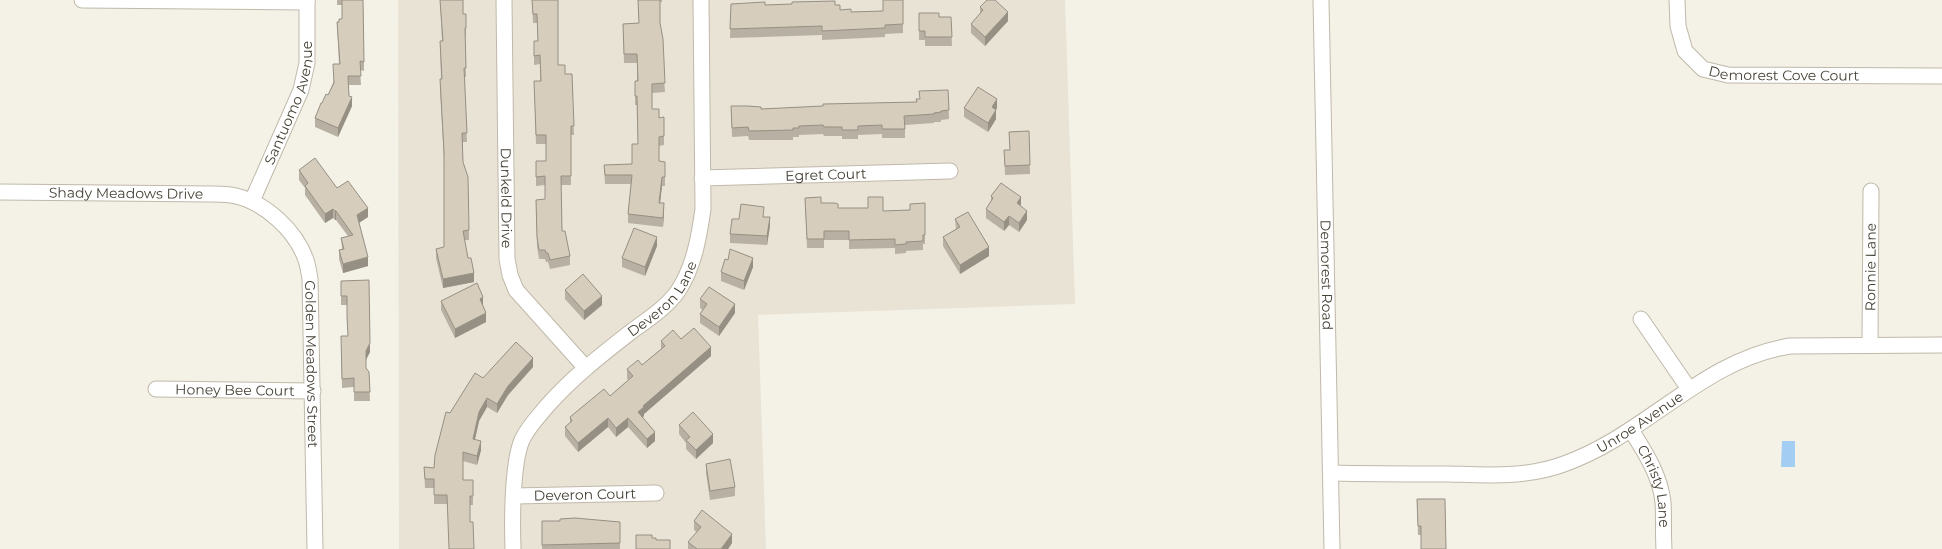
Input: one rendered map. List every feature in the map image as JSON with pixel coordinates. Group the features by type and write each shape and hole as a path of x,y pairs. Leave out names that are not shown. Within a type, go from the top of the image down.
{"street":[{"path":"82,0 307,1"},
{"name":"Dunkeld Drive","path":"504,0 507,259 510,275 516,290 585,367"},
{"name":"Deveron Lane","path":"513,549 514,496 518,455 522,441 531,425 585,367 655,314 677,292 690,267 699,237 703,209 701,0"},
{"name":"Demorest Road","path":"1322,0 1332,549"},
{"name":"Demorest Cove Court","path":"1677,0 1678,26 1685,51 1703,69 1728,75 1942,76"},
{"name":"Santuomo Avenue","path":"252,201 301,90 307,63 307,1"},
{"name":"Egret Court","path":"702,178 950,171"},
{"name":"Ronnie Lane","path":"1870,191 1870,345"},
{"name":"Shady Meadows Drive","path":"0,192 212,194 236,196 252,201"},
{"name":"Golden Meadows Street","path":"252,201 270,212 285,227 306,259 310,279 315,549"},
{"path":"1641,319 1690,389"},
{"name":"Unroe Avenue","path":"1331,474 1502,475 1540,472 1565,464 1589,453 1631,430 1690,389 1728,366 1768,349 1790,346 1942,345"},
{"name":"Honey Bee Court","path":"156,389 313,391"},
{"name":"Christy Lane","path":"1631,430 1656,473 1663,500 1664,549"},
{"name":"Deveron Court","path":"514,496 656,493"}],"shaded area":[{"path":"398,0 1065,0 1075,304 758,315 766,549 399,549"}],"water":[{"path":"1782,441 1795,441 1795,467 1781,467"}],"building":[{"path":"342,0 363,0 364,62 360,61 361,76 348,76 349,96 352,97 338,128 315,118 321,103 326,94 328,95 334,83 333,64 340,64 337,22 339,22 339,19 342,19"},
{"path":"440,0 463,0 463,14 466,14 466,68 464,68 467,133 462,133 463,162 468,177 469,230 463,231 468,258 471,258 474,273 443,279 436,249 444,247 444,152 440,79 442,79 440,41 443,41"},
{"path":"532,0 558,0 558,65 565,65 565,74 572,74 574,126 571,126 571,176 561,176 562,231 565,231 570,256 550,260 545,250 539,250 537,237 536,200 545,199 545,176 536,177 536,161 546,161 546,135 536,135 534,81 541,81 540,55 534,56 534,41 538,41 537,14 533,14"},
{"path":"638,0 660,0 665,83 652,84 652,109 659,109 659,118 664,117 664,136 659,137 659,161 665,162 665,177 662,177 659,203 664,203 663,218 628,214 632,175 605,175 604,165 632,164 632,144 638,144 637,96 635,96 635,81 638,81 637,54 624,54 623,24 639,23"},
{"path":"883,0 903,0 903,24 885,25 885,28 822,31 822,26 730,29 731,4 765,2 765,5 835,1 835,5 840,5 840,10 851,9 851,12 883,11"},
{"path":"987,0 995,0 1008,12 985,37 971,24 983,10 980,7"},
{"path":"919,13 939,13 939,17 951,17 952,37 925,37 925,31 919,31"},
{"path":"978,87 997,99 992,107 996,110 988,123 964,108"},
{"path":"948,90 949,110 934,114 904,116 905,129 882,129 882,125 858,126 858,130 842,130 842,127 824,127 823,125 799,126 799,128 793,128 793,130 749,131 748,127 732,128 731,106 761,107 761,109 823,106 823,104 917,102 916,99 920,99 919,91"},
{"path":"1029,131 1030,165 1005,166 1004,150 1010,150 1009,132"},
{"path":"315,158 337,188 348,181 368,208 357,215 368,257 343,264 339,250 344,249 341,238 353,235 336,211 333,209 325,214 305,186 308,183 299,170"},
{"path":"1001,183 1021,197 1017,203 1027,211 1019,223 1009,216 1004,222 986,209 993,198 991,196"},
{"path":"821,197 821,203 835,203 838,204 838,208 868,208 868,197 883,197 883,211 910,210 910,204 925,203 925,235 923,235 923,241 895,245 895,239 849,240 849,231 824,231 824,239 807,239 805,198"},
{"path":"741,204 764,207 763,217 770,217 767,236 730,234 732,219 739,219"},
{"path":"968,212 989,247 960,265 943,237 960,227 955,219"},
{"path":"634,228 657,237 645,267 622,258"},
{"path":"730,249 753,258 744,281 721,272 725,259 728,260"},
{"path":"583,274 602,296 584,311 565,290"},
{"path":"369,280 370,343 366,351 366,368 369,372 370,392 354,392 354,378 342,379 341,336 348,336 347,296 341,296 341,281"},
{"path":"477,283 483,297 480,299 486,313 455,329 441,301"},
{"path":"709,287 735,304 719,327 700,314 707,304 700,299"},
{"path":"694,328 711,347 638,412 655,432 647,439 628,418 616,428 608,418 578,443 565,427 572,421 570,417 604,389 610,396 633,376 627,369 638,360 642,365 665,346 661,341 673,330 681,339"},
{"path":"516,342 533,358 508,386 497,404 487,398 479,412 473,439 481,441 477,456 463,452 463,480 473,480 473,496 470,496 470,522 473,522 474,549 449,549 447,495 434,495 434,479 425,479 424,467 434,468 435,455 446,412 450,413 475,373 483,378"},
{"path":"693,412 713,434 696,450 686,440 690,437 679,425"},
{"path":"730,459 735,487 710,491 706,464"},
{"path":"1417,499 1445,499 1446,549 1421,549 1421,526 1418,526"},
{"path":"702,510 732,534 721,549 697,549 688,542 701,527 694,521"},
{"path":"575,518 620,522 620,543 542,545 542,521 560,521 560,519"},
{"path":"636,535 652,535 652,538 656,538 656,540 670,540 670,549 636,549"}]}
